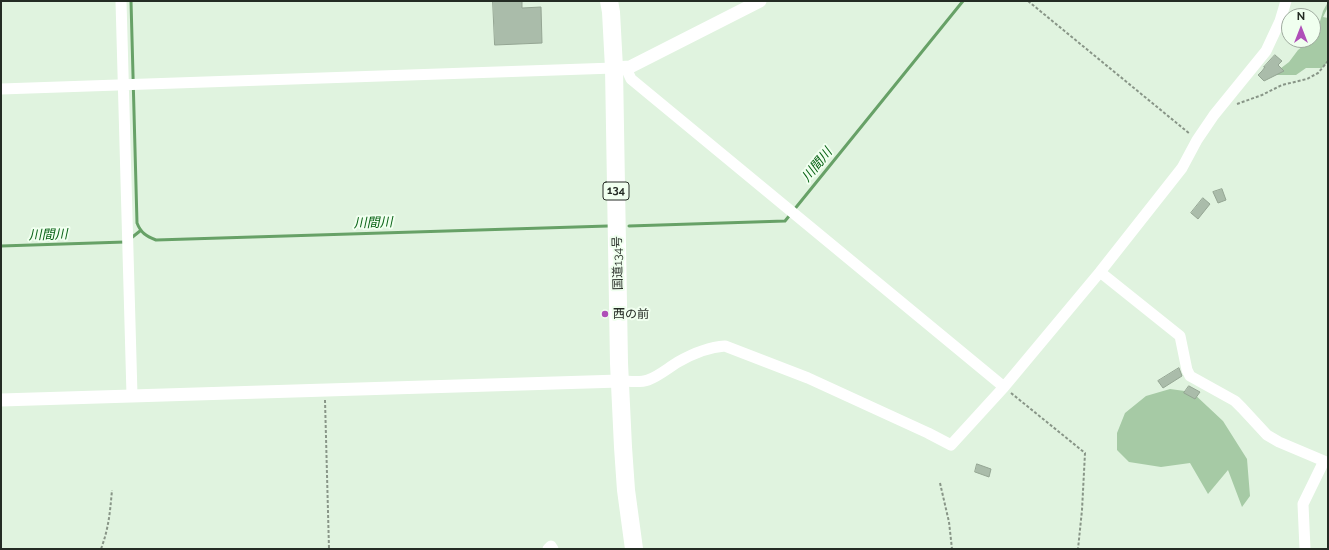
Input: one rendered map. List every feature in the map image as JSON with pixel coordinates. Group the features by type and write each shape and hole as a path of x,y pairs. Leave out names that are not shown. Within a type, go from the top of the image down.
{"highway":[{"name":"国道134号","path":"609,1 620,68 620,381 626,490 632,548"}],"street":[{"path":"121,1 126,84 127,239 132,395"},
{"path":"1,89 630,67 760,1"},
{"path":"1,400 325,389 620,381 635,382 647,381 679,361 713,347 725,346 808,378 951,445 1004,387 1100,272 1182,168 1197,140 1214,115 1266,50 1280,21 1286,1"},
{"path":"620,68 631,79 1004,387"},
{"path":"1100,272 1180,336 1187,370 1190,376 1235,401 1267,435 1279,442 1324,460 1303,504 1305,549"},
{"path":"548,549 552,546 553,549"}],"path":[{"path":"1028,1 1197,140"},
{"path":"1233,106 1262,95 1282,85 1307,79 1318,72 1328,61"},
{"path":"1004,387 1085,453 1078,549"},
{"path":"325,389 329,549"},
{"path":"940,483 952,549"},
{"path":"101,549 108,530 112,490"}],"green space":[{"path":"1328,2 1328,7 1323,17 1328,18 1328,62 1322,68 1306,68 1296,75 1272,75 1289,62 1301,48 1321,48 1321,18"},
{"path":"1170,389 1192,392 1223,421 1247,459 1250,496 1242,507 1228,470 1208,494 1190,463 1161,467 1129,462 1117,450 1117,433 1125,413 1146,396"}],"building":[{"path":"493,1 522,1 522,8 541,7 542,43 495,45"},
{"path":"1275,55 1282,61 1278,65 1284,71 1264,81 1258,75"},
{"path":"1222,189 1226,200 1218,203 1213,192"},
{"path":"1203,198 1210,204 1198,219 1191,213"},
{"path":"1179,368 1182,376 1163,388 1158,381"},
{"path":"1189,386 1200,392 1195,399 1184,393"},
{"path":"977,464 991,469 989,477 975,472"}],"waterway":[{"name":"川間川","path":"131,1 137,223 142,232 152,239 608,226"},
{"name":"川間川","path":"629,226 785,221 963,1"},
{"name":"川間川","path":"130,239 140,231"},
{"name":"川間川","path":"1,246 125,242"}],"place":[{"name":"西の前","path":"605,314"}]}
